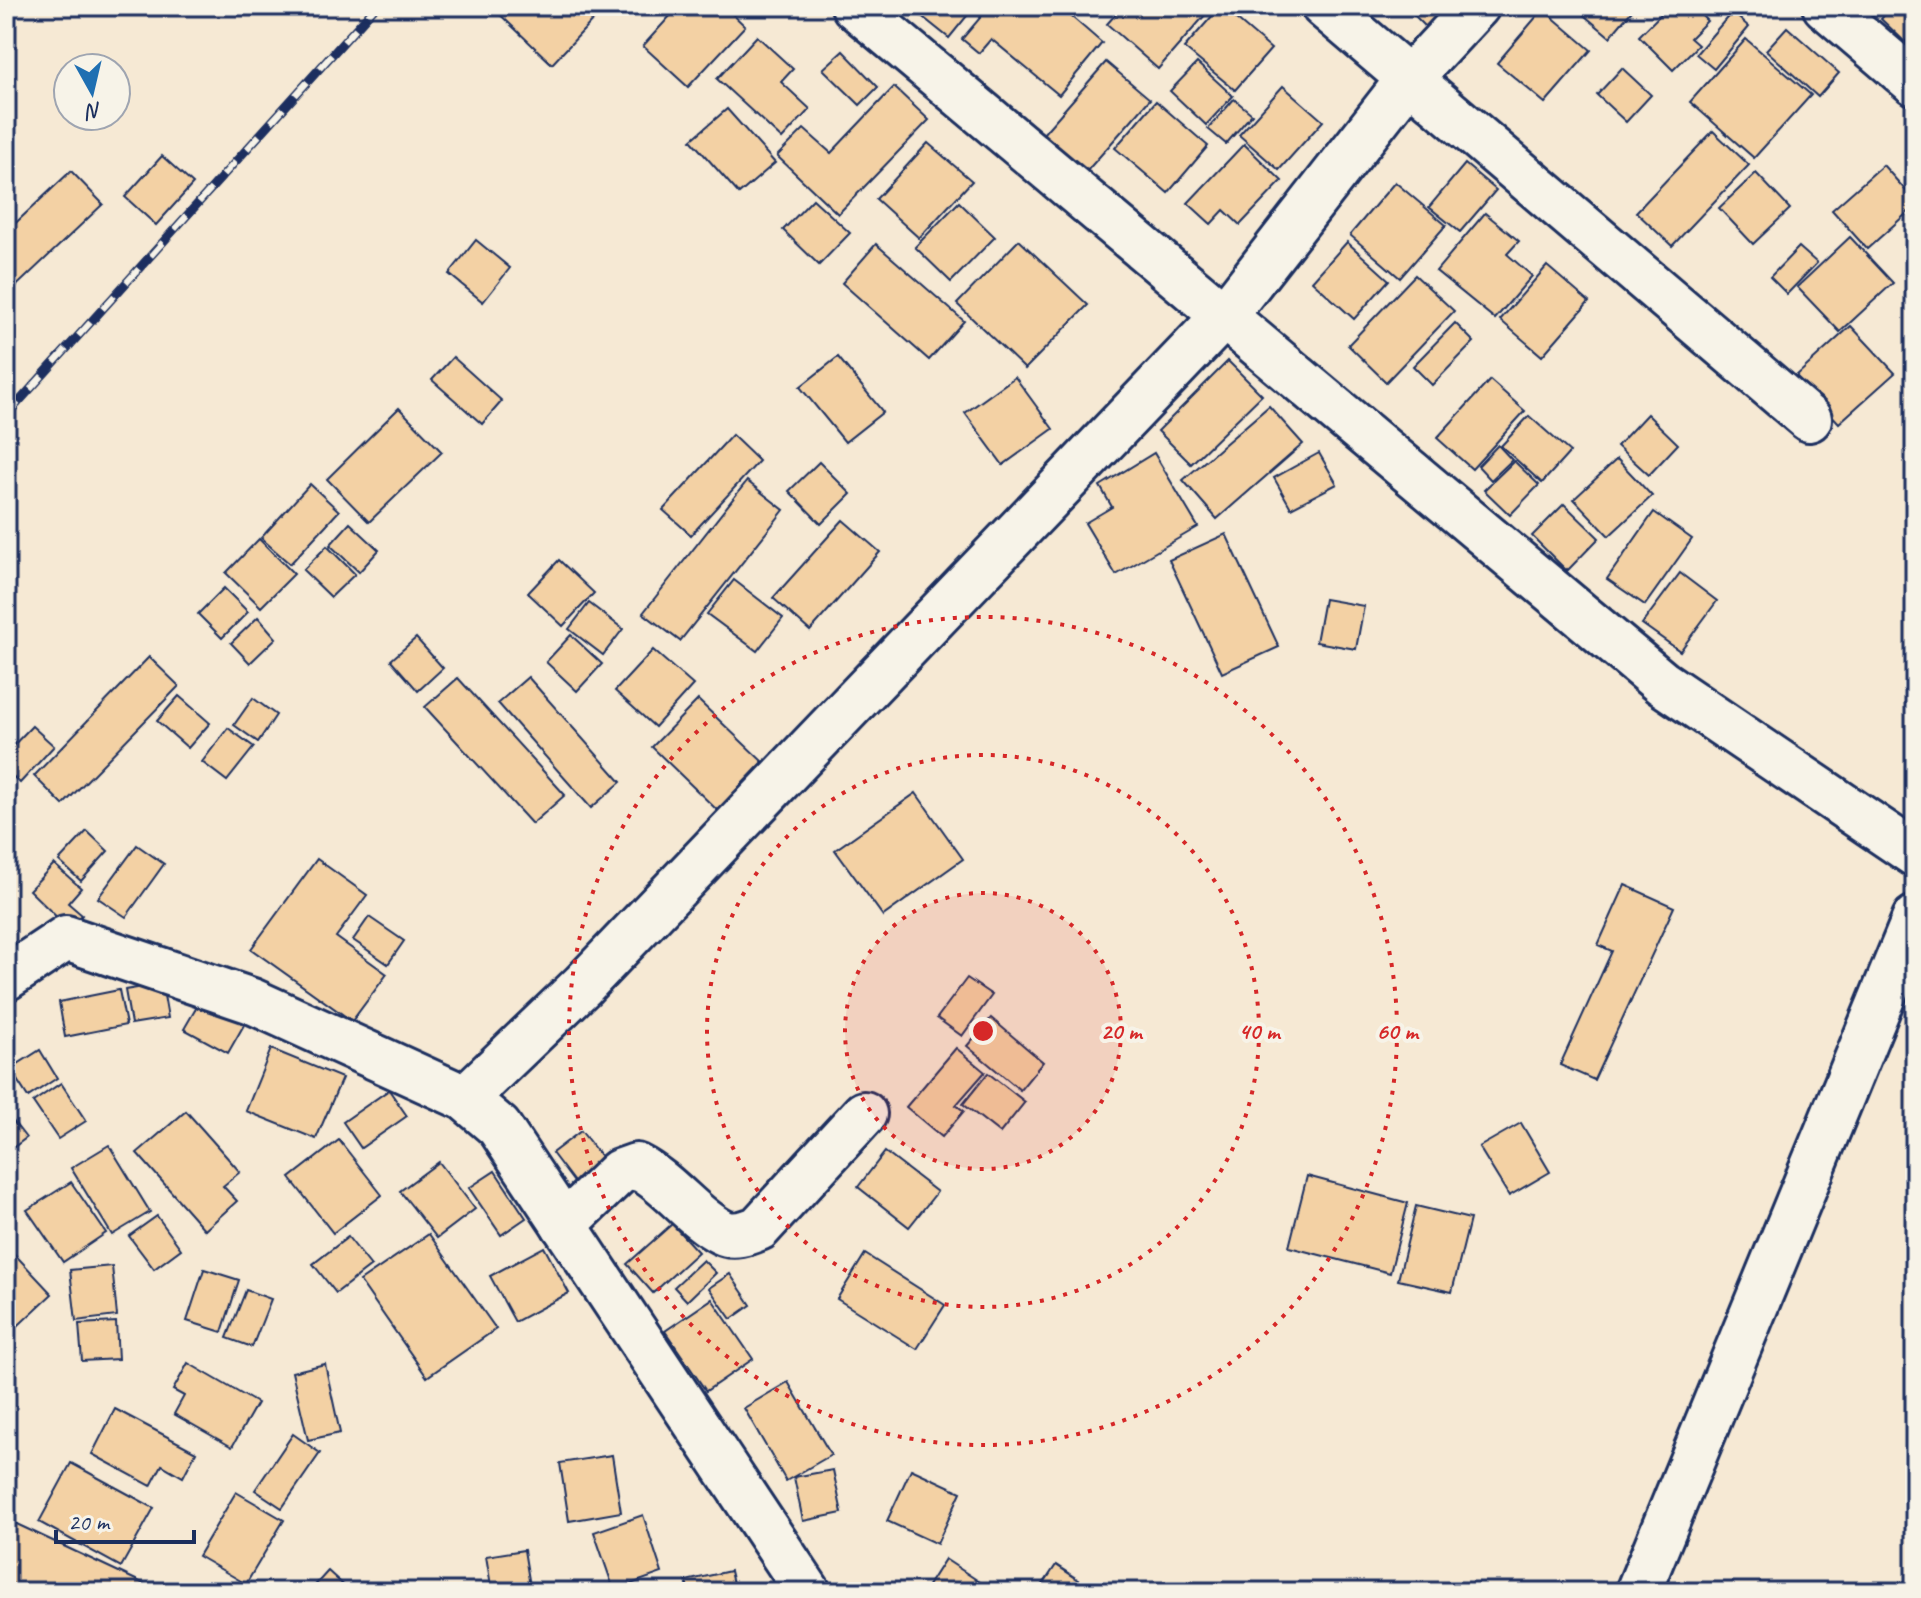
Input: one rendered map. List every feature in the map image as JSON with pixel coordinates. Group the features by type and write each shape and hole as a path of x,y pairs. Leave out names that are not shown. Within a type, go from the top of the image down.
{"street":[{"path":"854,6 1662,683 1915,854"},
{"path":"1324,6 1809,419"},
{"path":"465,1098 583,985 1224,316 1408,80 1477,6"},
{"path":"1825,6 1915,83"},
{"path":"1638,1592 1915,918"},
{"path":"6,978 66,938 252,1001 465,1098 499,1127 808,1592"},
{"path":"564,1225 619,1172 636,1166 656,1176 723,1233 743,1235 759,1228 864,1114"}],"building":[{"path":"491,6 584,6 596,17 552,64"},
{"path":"679,6 724,6 745,26 688,87 643,46"},
{"path":"909,6 975,6 949,38"},
{"path":"990,6 1071,6 1066,12 1102,43 1059,95 991,39 979,53 962,39"},
{"path":"1123,6 1213,6 1158,69 1107,24"},
{"path":"1221,6 1271,49 1235,90 1184,48"},
{"path":"1405,6 1455,6 1430,31"},
{"path":"1573,6 1636,6 1610,37"},
{"path":"1669,6 1692,6 1707,21 1690,38 1698,45 1673,70 1639,36"},
{"path":"1892,6 1915,6 1915,31 1905,42 1881,19"},
{"path":"1543,9 1591,50 1545,103 1497,63"},
{"path":"1732,12 1749,27 1714,69 1696,54"},
{"path":"1787,27 1839,73 1818,97 1766,50"},
{"path":"757,36 793,69 781,82 810,109 782,139 717,79"},
{"path":"1746,39 1811,95 1754,158 1690,102"},
{"path":"843,51 878,87 860,105 823,69"},
{"path":"1106,62 1150,99 1086,172 1043,134"},
{"path":"1197,63 1233,96 1206,125 1170,91"},
{"path":"1622,68 1651,95 1626,122 1597,95"},
{"path":"1283,86 1323,121 1279,170 1239,135"},
{"path":"894,87 929,120 838,214 777,156 804,129 831,153"},
{"path":"1234,99 1252,114 1226,144 1208,129"},
{"path":"1156,101 1208,146 1168,193 1115,148"},
{"path":"727,109 775,163 739,194 691,140"},
{"path":"1713,131 1749,165 1672,246 1636,212"},
{"path":"928,143 972,181 919,238 876,199"},
{"path":"1244,144 1282,181 1240,225 1224,210 1211,224 1188,203"},
{"path":"162,156 193,184 156,225 125,197"},
{"path":"1465,164 1496,190 1460,232 1429,207"},
{"path":"1883,165 1915,201 1915,206 1867,249 1832,210"},
{"path":"71,171 103,204 6,296 6,232"},
{"path":"1756,173 1790,209 1753,244 1719,208"},
{"path":"1395,182 1446,225 1400,278 1350,235"},
{"path":"813,199 850,233 819,265 783,230"},
{"path":"959,202 995,237 951,282 915,247"},
{"path":"1485,213 1519,241 1507,254 1532,276 1495,319 1436,271"},
{"path":"1850,237 1893,283 1840,332 1797,287"},
{"path":"476,240 510,268 483,302 449,274"},
{"path":"1019,240 1088,305 1025,369 957,304"},
{"path":"1347,242 1389,280 1354,319 1312,281"},
{"path":"876,244 964,321 929,360 842,283"},
{"path":"1799,247 1817,263 1787,294 1770,277"},
{"path":"1547,266 1589,302 1542,356 1500,320"},
{"path":"1415,275 1454,311 1386,382 1348,345"},
{"path":"1455,323 1474,342 1432,385 1413,366"},
{"path":"1851,326 1895,373 1839,423 1796,376"},
{"path":"453,357 502,401 482,424 432,380"},
{"path":"838,357 883,412 845,442 800,387"},
{"path":"1228,361 1262,395 1191,464 1158,431"},
{"path":"1015,377 1053,429 1003,465 965,413"},
{"path":"1490,380 1525,411 1472,469 1437,438"},
{"path":"1269,406 1303,444 1217,519 1183,480"},
{"path":"399,408 442,452 369,522 327,479"},
{"path":"1647,414 1678,444 1649,475 1617,446"},
{"path":"1529,416 1570,452 1542,483 1501,446"},
{"path":"732,435 759,461 691,535 663,510"},
{"path":"1498,445 1512,460 1491,480 1478,466"},
{"path":"1154,453 1198,527 1116,575 1085,523 1112,507 1100,486"},
{"path":"1319,453 1337,484 1291,508 1274,478"},
{"path":"1617,459 1652,496 1609,536 1574,499"},
{"path":"1514,461 1539,485 1510,515 1484,490"},
{"path":"819,462 851,494 821,524 789,491"},
{"path":"747,481 784,510 680,641 643,613"},
{"path":"310,484 339,511 290,564 261,538"},
{"path":"1564,504 1599,538 1567,571 1532,536"},
{"path":"1654,512 1692,539 1645,605 1607,579"},
{"path":"843,520 880,552 810,631 773,598"},
{"path":"350,523 379,550 359,572 330,545"},
{"path":"1226,534 1279,647 1222,673 1169,560"},
{"path":"259,539 294,574 261,607 226,573"},
{"path":"327,546 355,574 331,597 303,570"},
{"path":"559,560 594,593 563,626 528,593"},
{"path":"1680,573 1717,601 1680,651 1642,624"},
{"path":"734,580 783,618 757,651 707,614"},
{"path":"224,588 248,612 222,638 198,614"},
{"path":"1324,599 1364,606 1356,649 1316,642"},
{"path":"589,603 623,629 603,655 569,629"},
{"path":"258,617 276,638 250,663 231,643"},
{"path":"571,635 602,664 577,691 546,662"},
{"path":"416,638 443,668 418,691 391,660"},
{"path":"653,650 693,685 655,727 615,691"},
{"path":"149,657 179,686 63,805 34,776"},
{"path":"528,677 621,782 591,808 498,703"},
{"path":"458,678 565,795 532,824 425,707"},
{"path":"179,696 210,723 188,748 157,721"},
{"path":"253,698 276,715 258,742 234,725"},
{"path":"698,700 763,762 717,810 652,747"},
{"path":"32,726 54,746 20,783 6,770 6,753"},
{"path":"228,728 254,747 227,781 202,762"},
{"path":"916,793 963,859 883,916 835,850"},
{"path":"87,831 108,851 81,881 59,861"},
{"path":"137,845 164,864 126,917 98,898"},
{"path":"317,859 367,895 336,937 387,974 352,1021 251,949"},
{"path":"54,864 81,888 68,903 82,915 69,929 29,890"},
{"path":"1625,885 1674,907 1594,1080 1560,1065 1612,951 1598,945"},
{"path":"369,917 404,941 388,964 353,940"},
{"path":"967,978 992,995 962,1036 937,1018"},
{"path":"162,984 168,1018 131,1024 125,990"},
{"path":"119,990 126,1025 65,1037 59,1002"},
{"path":"202,998 245,1023 228,1053 184,1029"},
{"path":"991,1018 1043,1062 1020,1090 967,1046"},
{"path":"956,1048 985,1072 956,1105 964,1111 942,1137 906,1107"},
{"path":"271,1049 342,1078 316,1139 246,1111"},
{"path":"40,1050 57,1078 28,1097 10,1069"},
{"path":"988,1073 1025,1102 1000,1133 963,1104"},
{"path":"61,1083 86,1121 58,1139 33,1102"},
{"path":"389,1090 407,1116 361,1148 343,1122"},
{"path":"186,1111 240,1172 223,1186 237,1201 205,1230 137,1153"},
{"path":"6,1112 26,1138 6,1153"},
{"path":"1521,1123 1550,1172 1509,1196 1479,1147"},
{"path":"581,1131 607,1164 577,1186 552,1153"},
{"path":"339,1140 382,1195 333,1233 290,1178"},
{"path":"109,1145 150,1212 112,1235 71,1168"},
{"path":"885,1152 937,1192 909,1227 858,1187"},
{"path":"439,1162 475,1209 437,1238 400,1191"},
{"path":"495,1171 526,1218 501,1235 469,1188"},
{"path":"1307,1176 1408,1203 1390,1273 1289,1247"},
{"path":"71,1182 106,1233 63,1262 27,1210"},
{"path":"1416,1206 1470,1219 1452,1292 1398,1280"},
{"path":"157,1216 181,1249 154,1269 129,1236"},
{"path":"672,1224 698,1252 653,1293 627,1264"},
{"path":"429,1234 496,1329 427,1377 360,1281"},
{"path":"348,1237 371,1266 336,1293 313,1264"},
{"path":"6,1245 52,1294 6,1337"},
{"path":"544,1247 569,1293 515,1322 490,1276"},
{"path":"865,1254 945,1305 917,1349 837,1299"},
{"path":"703,1260 716,1273 687,1301 674,1287"},
{"path":"112,1266 117,1316 76,1321 70,1270"},
{"path":"204,1269 239,1280 222,1332 187,1321"},
{"path":"730,1274 751,1305 731,1319 709,1288"},
{"path":"246,1290 271,1299 252,1347 227,1338"},
{"path":"712,1299 753,1359 706,1391 665,1331"},
{"path":"116,1322 118,1359 82,1361 79,1324"},
{"path":"188,1363 257,1403 232,1447 174,1414 184,1396 173,1390"},
{"path":"325,1364 340,1433 308,1440 292,1372"},
{"path":"788,1382 831,1455 786,1481 744,1408"},
{"path":"115,1409 196,1452 183,1477 162,1465 151,1486 92,1454"},
{"path":"293,1434 320,1453 282,1508 255,1490"},
{"path":"612,1455 621,1512 569,1521 560,1463"},
{"path":"71,1463 154,1508 121,1567 39,1522"},
{"path":"911,1469 961,1492 937,1544 887,1521"},
{"path":"833,1470 842,1513 803,1521 794,1477"},
{"path":"236,1492 284,1520 246,1584 198,1556"},
{"path":"643,1515 662,1573 614,1590 594,1532"},
{"path":"6,1519 153,1588 150,1592 30,1592 6,1581"},
{"path":"524,1550 531,1592 492,1592 486,1556"},
{"path":"945,1559 995,1592 924,1592"},
{"path":"1056,1565 1097,1592 1038,1592"},
{"path":"328,1571 351,1592 309,1592"},
{"path":"730,1571 735,1592 689,1592 686,1581"}],"railway":[{"path":"6,416 376,6"}]}
